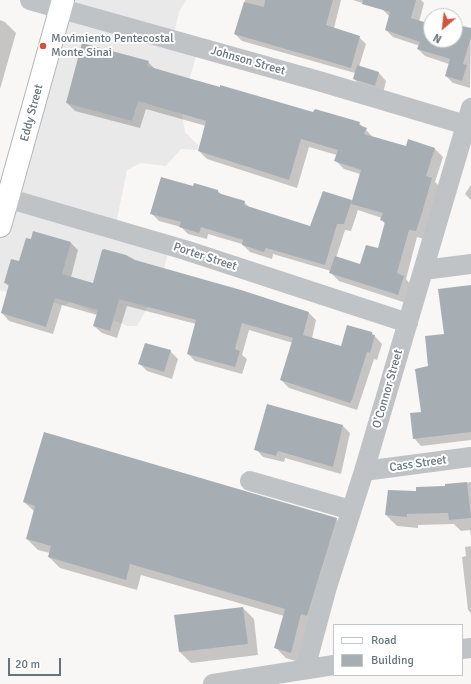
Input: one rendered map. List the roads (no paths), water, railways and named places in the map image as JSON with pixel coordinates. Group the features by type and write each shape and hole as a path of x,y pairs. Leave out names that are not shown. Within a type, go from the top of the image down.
{"main road":[{"name":"Eddy Street","path":"0,226 4,197 62,5"}],"street":[{"name":"Johnson Street","path":"30,0 62,5 322,82 468,117"},
{"name":"O'Connor Street","path":"305,669 468,117"},
{"name":"Porter Street","path":"4,197 185,250 408,323"},
{"path":"424,270 471,264"},
{"name":"Cass Street","path":"364,471 471,457"},
{"path":"250,481 351,510"},
{"path":"213,684 247,681 305,669 333,665"}],"place":[{"name":"Movimiento Pentecostal Monte Sinai","path":"43,46"}]}
